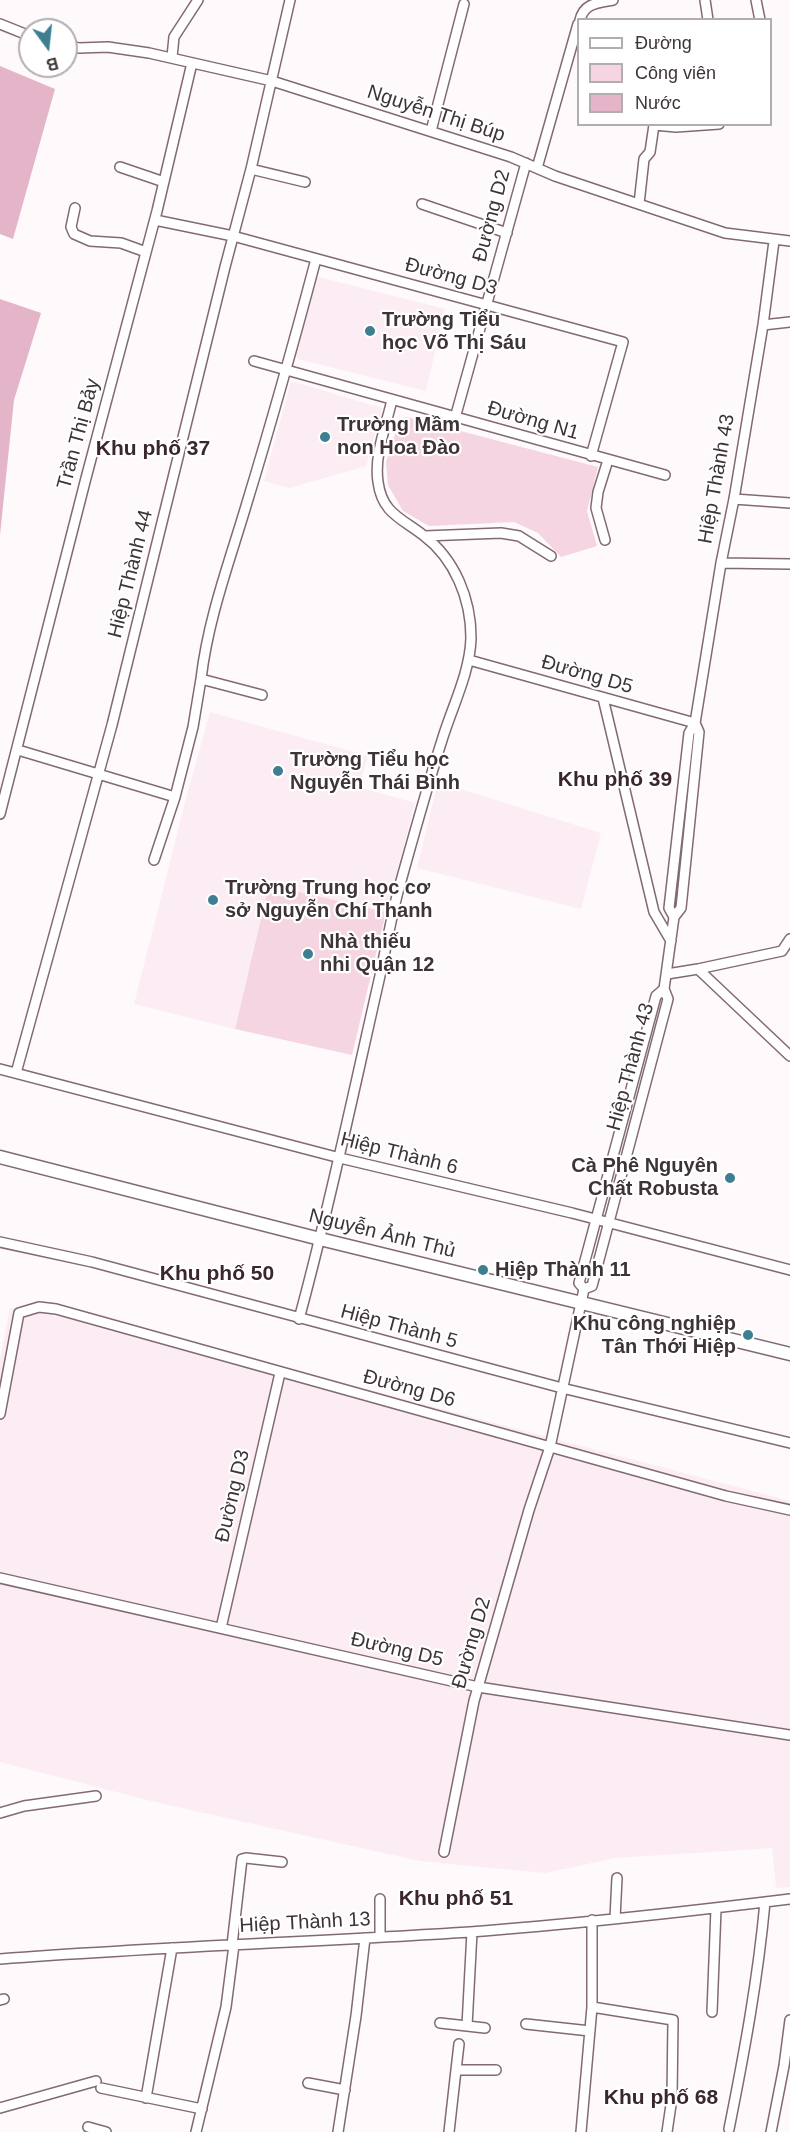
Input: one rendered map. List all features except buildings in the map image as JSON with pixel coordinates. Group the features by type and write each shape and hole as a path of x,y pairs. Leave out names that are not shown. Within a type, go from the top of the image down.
{"main road":[{"name":"Nguyễn Ảnh Thủ","path":"0,1157 321,1239 790,1354"}],"street":[{"path":"172,57 174,37 198,0"},
{"name":"Hiệp Thành 44","path":"16,1073 98,774 251,169 290,0"},
{"path":"580,18 590,5 612,0"},
{"path":"705,0 708,18"},
{"path":"756,0 760,18"},
{"path":"431,131 464,4"},
{"path":"0,24 18,31"},
{"path":"537,168 577,29"},
{"name":"Nguyễn Thị Búp","path":"78,48 108,47 172,57 272,81 431,131 725,232 774,241 790,241"},
{"name":"Trần Thị Bảy","path":"0,814 155,220 192,63"},
{"path":"639,204 644,159 650,152 654,126"},
{"path":"665,126 694,126"},
{"name":"Đường D2","path":"455,418 526,163"},
{"path":"120,167 164,182"},
{"path":"251,169 305,182"},
{"path":"422,204 507,233"},
{"path":"75,208 71,227 74,234 90,241 121,243 146,252"},
{"name":"Đường D3","path":"155,220 233,236 623,342 591,456"},
{"name":"Hiệp Thành 43","path":"584,1289 592,1286 668,999 664,988 674,917 681,908 699,732 695,723 720,563 734,499 763,325 774,241"},
{"path":"154,860 175,797 193,727 204,655 224,576 287,370 316,259"},
{"path":"763,325 790,322"},
{"name":"Đường N1","path":"254,361 664,475"},
{"path":"299,1318 340,1158 398,891 443,736 469,660 471,639 469,614 464,591 456,573 442,554 424,536 398,519 387,508 381,496 376,466 392,400"},
{"path":"605,540 596,508 598,492 608,460"},
{"path":"734,499 790,503"},
{"path":"424,536 501,533 519,536 551,556"},
{"path":"720,563 790,564"},
{"name":"Đường D5","path":"469,660 695,723"},
{"path":"201,679 262,695"},
{"path":"603,698 654,912 671,941"},
{"path":"18,750 175,797"},
{"path":"667,974 782,951 790,939"},
{"path":"698,969 790,1056"},
{"name":"Hiệp Thành 43","path":"584,1289 579,1283 656,996 664,988"},
{"name":"Hiệp Thành 6","path":"0,1069 340,1158 790,1270"},
{"name":"Hiệp Thành 5","path":"0,1242 92,1262 562,1388 790,1443"},
{"name":"Hiệp Thành 43","path":"550,1447 584,1289"},
{"name":"Đường D6","path":"0,1414 19,1313 39,1307 56,1309 726,1496 790,1510"},
{"name":"Đường D3","path":"221,1628 280,1373"},
{"name":"Đường D2","path":"444,1852 478,1687 527,1517 550,1447"},
{"name":"Đường D5","path":"0,1578 478,1687 790,1736"},
{"path":"0,1813 24,1806 96,1796"},
{"path":"196,2132 226,2007 242,1859 282,1862"},
{"path":"615,1918 617,1878"},
{"path":"380,1899 380,1937"},
{"name":"Hiệp Thành 13","path":"0,1959 172,1947 472,1932 716,1909 790,1899"},
{"path":"729,2129 752,2013 765,1902"},
{"path":"712,2012 716,1909"},
{"path":"581,2132 592,2007 592,1920"},
{"path":"467,2026 472,1932"},
{"path":"338,2132 356,2016 365,1938"},
{"path":"146,2098 172,1947"},
{"path":"592,2007 673,2020 672,2098 667,2132"},
{"path":"771,2132 790,2020"},
{"path":"440,2023 485,2028"},
{"path":"526,2024 590,2031"},
{"path":"449,2132 459,2044"},
{"path":"456,2070 496,2070"},
{"path":"308,2083 345,2090"},
{"path":"0,2108 99,2084 146,2098 202,2109"},
{"path":"88,2127 106,2132"}],"shaded area":[{"name":"Trường Tiểu học Võ Thị Sáu","path":"319,277 445,309 426,391 298,359 295,353 313,281"},
{"name":"Trường Mầm non Hoa Đào","path":"291,381 382,408 366,466 289,488 264,481"},
{"name":"Trường Trung học cơ sở Nguyễn Chí Thanh","path":"210,712 368,756 359,787 415,803 386,912 269,886 235,1029 134,1004"},
{"path":"438,782 601,833 581,909 417,868"},
{"path":"10,1308 154,1333 790,1501 790,1887 776,1888 772,1848 615,1858 545,1873 420,1861 155,1802 0,1762 0,1359"}],"green space":[{"path":"407,417 598,467 587,511 597,546 561,557 538,533 514,522 429,526 403,511 388,485 386,462 400,419"},
{"name":"Nhà thiếu nhi Quận 12","path":"269,885 386,912 352,1055 235,1029"}],"water":[{"path":"0,66 18,74 18,78 29,78 55,89 13,239 0,234"},
{"path":"0,299 41,313 14,400 0,535"}],"place":[{"name":"Trường Tiểu học Võ Thị Sáu","path":"370,331"},
{"name":"Trường Mầm non Hoa Đào","path":"325,437"},
{"name":"Trường Tiểu học Nguyễn Thái Bình","path":"278,771"},
{"name":"Trường Trung học cơ sở Nguyễn Chí Thanh","path":"213,900"},
{"name":"Nhà thiếu nhi Quận 12","path":"308,954"},
{"name":"Cà Phê Nguyên Chất Robusta","path":"730,1178"},
{"name":"Hiệp Thành 11","path":"483,1270"},
{"name":"Khu công nghiệp Tân Thới Hiệp","path":"748,1335"}],"district":[{"name":"Khu phố 37","path":"153,449"},
{"name":"Khu phố 39","path":"615,780"},
{"name":"Khu phố 50","path":"217,1274"},
{"name":"Khu phố 51","path":"456,1899"},
{"name":"Khu phố 68","path":"661,2098"}]}
